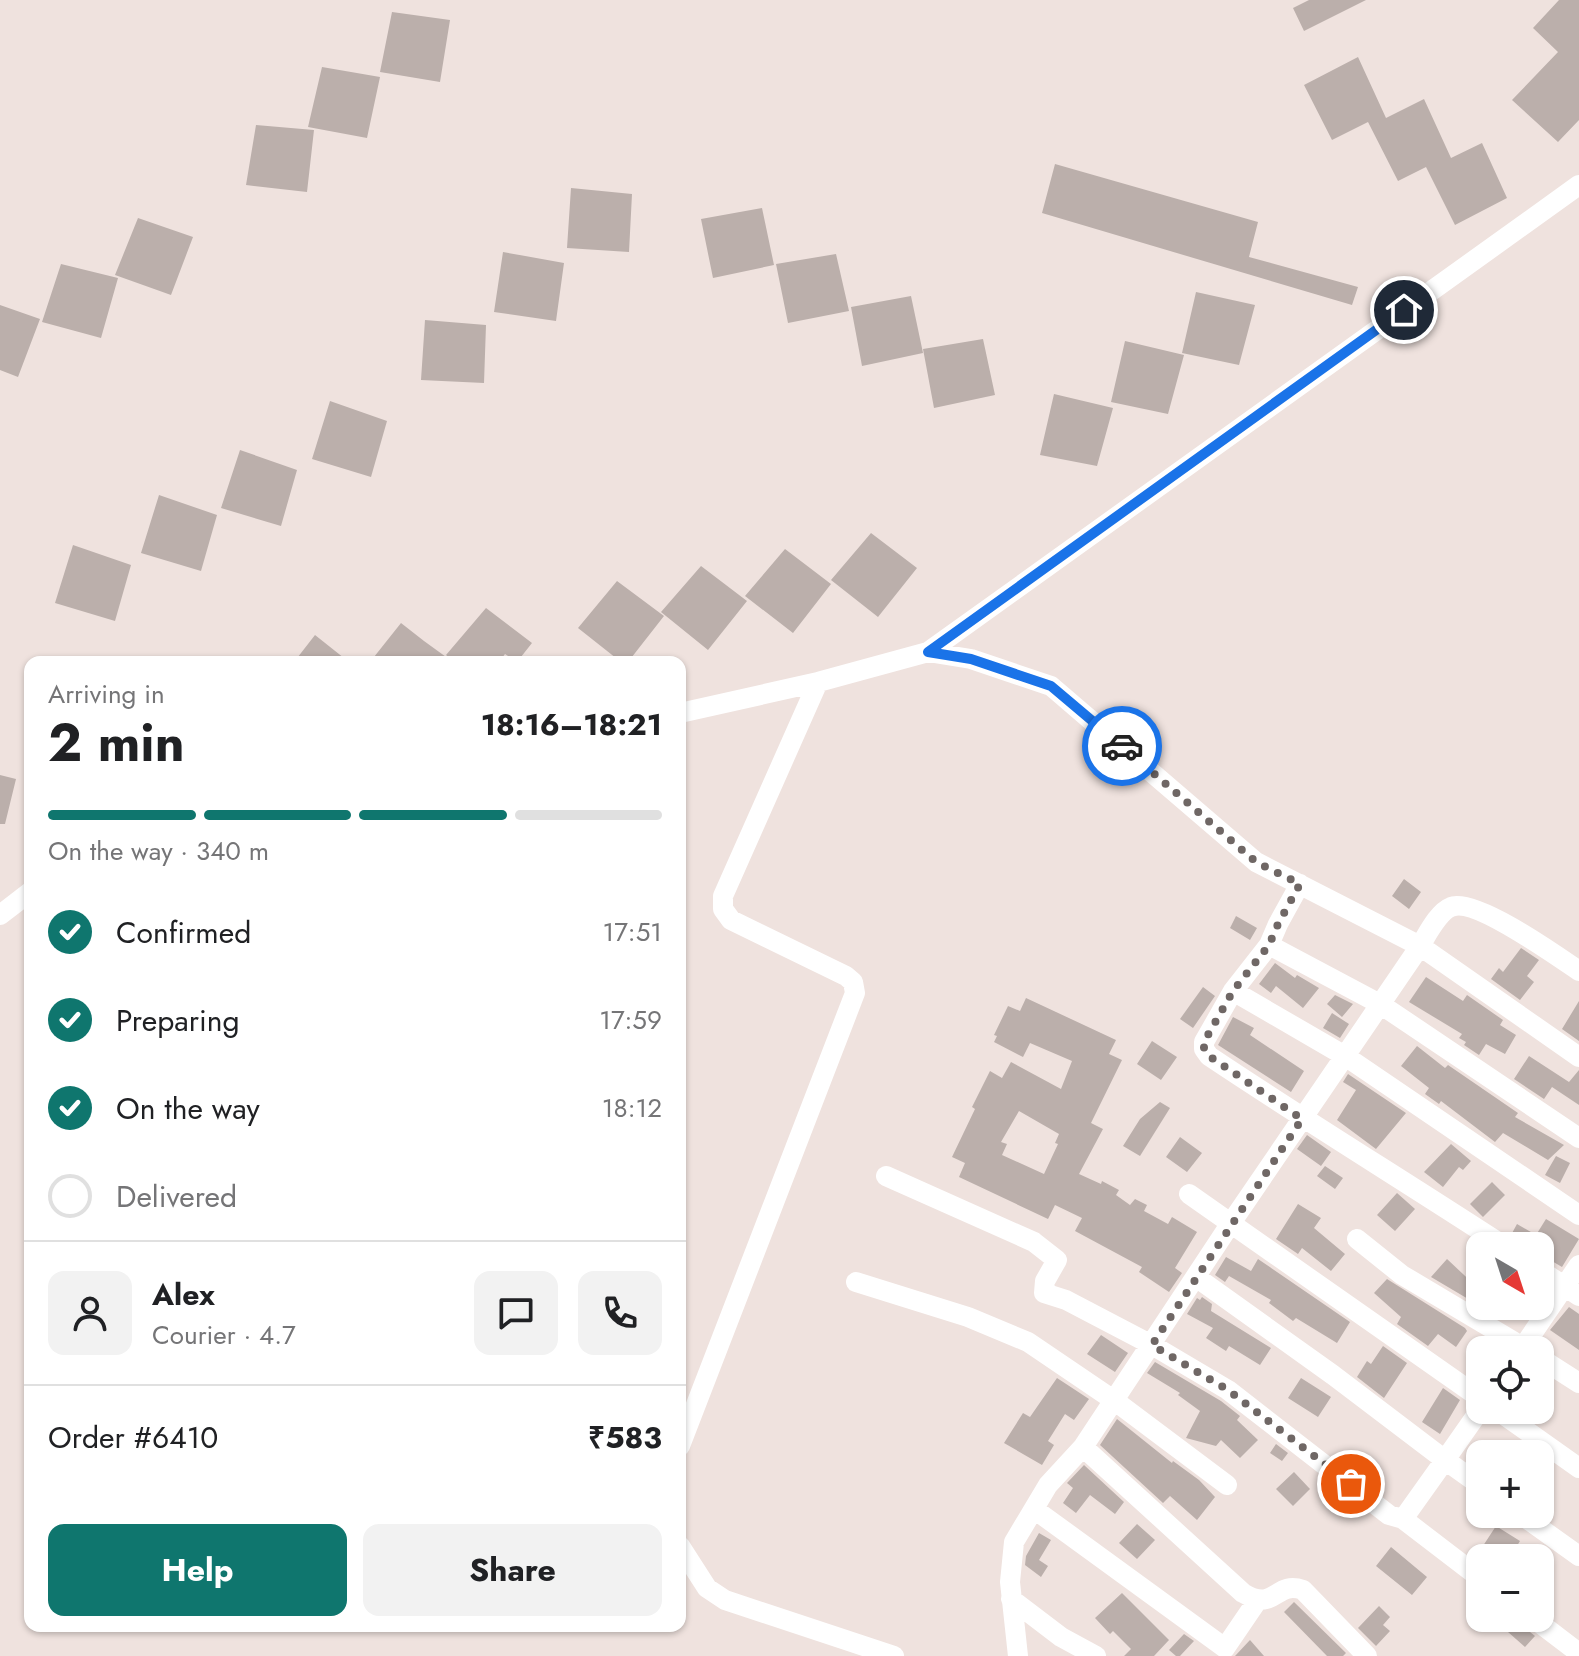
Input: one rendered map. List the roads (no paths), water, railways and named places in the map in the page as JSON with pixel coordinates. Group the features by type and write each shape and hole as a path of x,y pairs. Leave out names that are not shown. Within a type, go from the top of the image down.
{"street":[{"path":"686,712 818,682 928,652 1579,185"},
{"path":"928,652 971,659 1051,686 1256,862 1420,946 1579,1057"},
{"path":"686,1430 855,993 853,982 846,976 731,920 723,909 723,896 818,682"},
{"path":"1300,884 1269,945 1233,991 1204,1042 1204,1049 1209,1056 1302,1119 1384,1167 1483,1232"},
{"path":"0,915 24,897"},
{"path":"1018,1656 1010,1582 1014,1542 1048,1485 1083,1447 1115,1401 1231,1223 1446,909 1455,905 1470,906 1533,940 1579,971"},
{"path":"1269,945 1380,1004 1579,1138"},
{"path":"1233,991 1345,1056 1579,1215"},
{"path":"886,1176 1034,1242 1057,1260 1045,1281 1044,1293 1066,1300 1152,1345 1228,1390 1389,1515 1403,1519 1466,1567"},
{"path":"1189,1194 1466,1388"},
{"path":"1357,1239 1402,1275 1503,1336"},
{"path":"1539,1336 1572,1291 1579,1265"},
{"path":"1196,1277 1466,1475"},
{"path":"1554,1279 1572,1291"},
{"path":"856,1282 968,1317 1028,1342 1115,1401 1227,1485"},
{"path":"1554,1367 1579,1383"},
{"path":"1403,1519 1470,1424"},
{"path":"1517,1424 1579,1468"},
{"path":"1083,1447 1243,1593 1257,1601 1266,1601 1283,1590 1294,1587 1303,1590 1367,1656"},
{"path":"1034,1509 1225,1648 1257,1601"},
{"path":"1540,1528 1579,1556"},
{"path":"686,1555 707,1588 725,1600 894,1656"},
{"path":"1011,1599 1061,1637 1096,1656"},
{"path":"1551,1632 1579,1653"}]}
